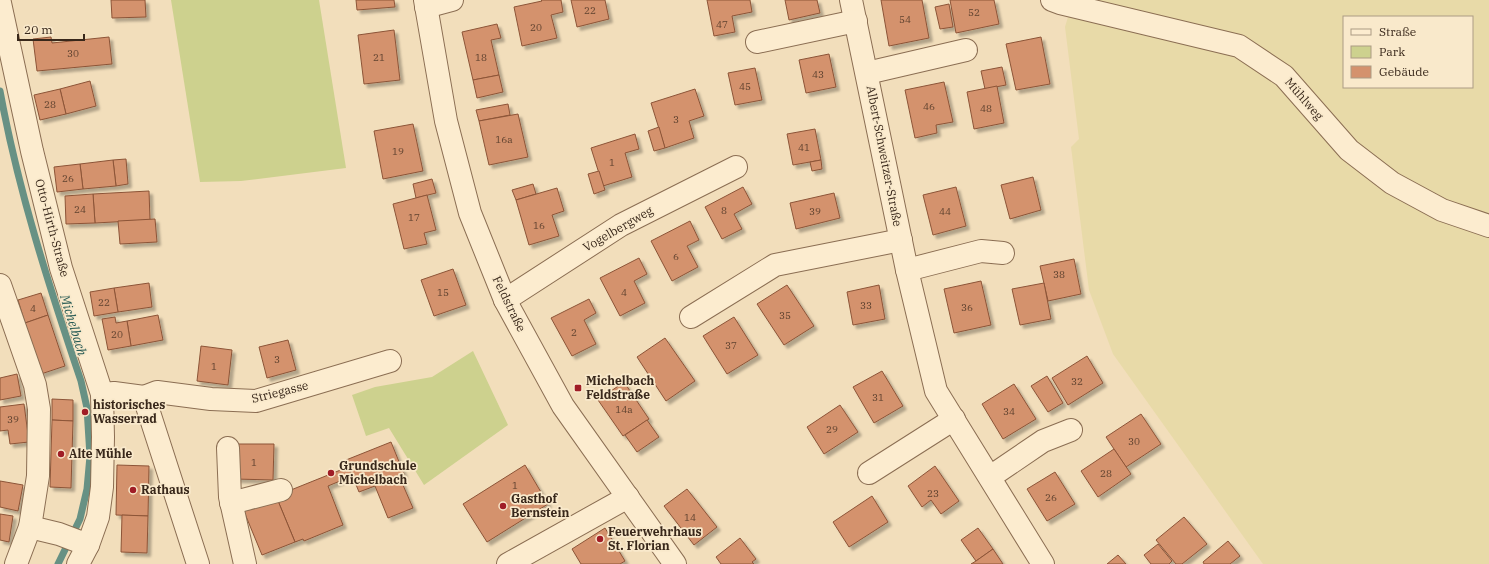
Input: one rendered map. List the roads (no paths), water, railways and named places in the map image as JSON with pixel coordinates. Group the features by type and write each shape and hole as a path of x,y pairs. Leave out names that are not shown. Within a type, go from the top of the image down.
{"street":[{"name":"Feldstraße","path":"452,0 425,4 446,121 470,213 505,300 564,406 675,564"},
{"name":"Albert-Schweitzer-Straße","path":"851,0 907,270 936,391 1043,564"},
{"name":"Mühlweg","path":"1052,0 1239,46 1284,76 1349,150 1392,184 1442,210 1489,226"},
{"name":"Otto-Hirth-Straße","path":"0,3 3,31 61,268 102,394 102,487 98,517 82,550 59,534 30,527"},
{"path":"758,42 856,21"},
{"name":"Albert-Schweitzer-Straße","path":"867,72 966,50"},
{"name":"Vogelbergweg","path":"505,300 621,225 736,167"},
{"name":"Albert-Schweitzer-Straße","path":"691,317 775,265 901,240"},
{"path":"907,270 981,251 1003,253"},
{"path":"0,285 35,385 39,409 38,476 30,527 16,564"},
{"name":"Striegasse","path":"144,397 157,392 211,399 256,401 390,361"},
{"path":"102,394 114,393 144,397 149,417 198,564"},
{"path":"869,473 954,419"},
{"path":"990,477 1043,441 1071,430"},
{"path":"228,448 230,497 245,564"},
{"path":"231,503 281,490"},
{"path":"508,564 628,496"}],"waterway":[{"name":"Michelbach","path":"0,91 7,128 35,238 81,381 87,408 90,456 87,489 80,519 58,564"}],"place":[{"name":"Michelbach Feldstraße","path":"578,388"},
{"name":"historisches Wasserrad","path":"85,412"},
{"name":"Alte Mühle","path":"61,454"},
{"name":"Grundschule Michelbach","path":"331,473"},
{"name":"Rathaus","path":"133,490"},
{"name":"Gasthof Bernstein","path":"503,506"},
{"name":"Feuerwehrhaus St. Florian","path":"600,539"}]}
